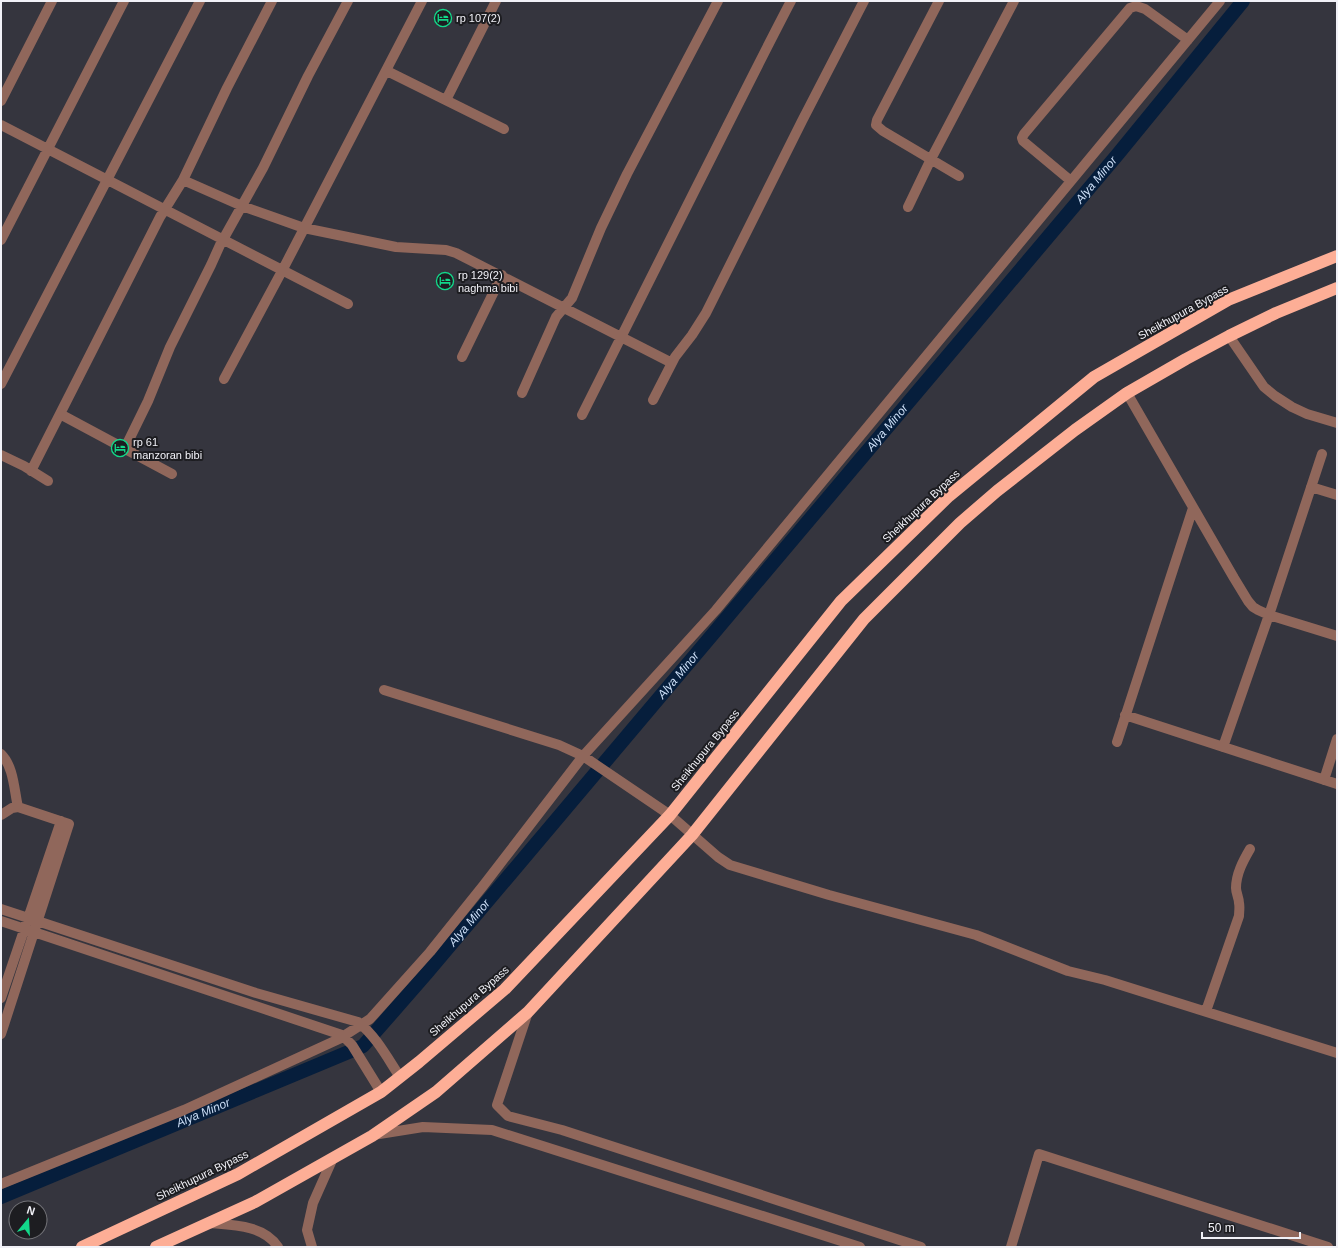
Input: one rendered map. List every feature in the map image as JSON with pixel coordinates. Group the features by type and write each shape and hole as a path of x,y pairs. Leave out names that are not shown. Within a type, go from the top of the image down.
{"highway":[{"name":"Sheikhupura Bypass","path":"82,1247 238,1174 381,1092 400,1077 505,989 670,815 841,601 949,496 1094,377 1228,300 1337,256"},
{"path":"156,1247 255,1202 372,1136 436,1092 528,1012 692,835 870,614 960,523 997,491 1127,393 1229,336 1276,313 1337,288"}],"street":[{"path":"1,101 52,1"},
{"path":"1,240 124,1"},
{"path":"1,384 200,1"},
{"path":"31,471 165,210 183,180 227,88 272,1"},
{"path":"125,448 148,401 170,347 223,240 263,168 308,76 348,1"},
{"path":"224,379 387,71 422,1"},
{"path":"446,100 496,1"},
{"path":"522,393 556,317 574,294 601,228 627,174 718,1"},
{"path":"582,415 620,336 696,188 754,70 791,1"},
{"path":"653,400 672,363 706,313 864,1"},
{"path":"939,1 876,123 877,127 883,132 959,176"},
{"path":"908,207 931,159 1014,1"},
{"path":"1,1184 184,1110 345,1036 370,1018 430,952 583,756 716,610 1220,1"},
{"path":"1071,181 1023,142 1022,138 1024,134 1130,8 1136,6 1145,9 1188,40"},
{"path":"387,71 504,129"},
{"path":"1,125 348,304"},
{"path":"183,180 242,206 304,228 396,247 456,252 672,363"},
{"path":"462,357 502,275"},
{"path":"1229,336 1264,387 1275,396 1306,414 1337,422"},
{"path":"1127,393 1234,578 1253,607 1269,615 1337,636"},
{"path":"60,414 172,474"},
{"path":"1,454 48,481"},
{"path":"1223,747 1269,615 1322,454"},
{"path":"1311,486 1337,495"},
{"path":"1117,742 1193,508"},
{"path":"384,690 559,745 583,756 670,815 718,857 730,865 829,895 976,935 1068,971 1105,980 1337,1053"},
{"path":"1125,716 1337,784"},
{"path":"1324,780 1337,740"},
{"path":"1,754 7,761 10,768 18,807"},
{"path":"1,815 12,808 18,807 69,824 38,921 5,1005 1,1034"},
{"path":"1,998 60,821"},
{"path":"1206,1011 1239,916 1239,903 1236,887 1243,860 1250,849"},
{"path":"1,909 256,992 355,1021 372,1036 400,1077"},
{"path":"1,921 345,1036 381,1092"},
{"path":"528,1012 497,1105 508,1116 562,1130 921,1247"},
{"path":"372,1136 423,1127 492,1130 860,1247"},
{"path":"1011,1247 1039,1154 1328,1247"},
{"path":"312,1247 308,1230 313,1203 333,1158"},
{"path":"210,1223 242,1226 252,1229 273,1240 278,1247"}],"waterway":[{"name":"Alya Minor","path":"1,1197 363,1046 426,974 1118,154 1243,1"}],"place":[{"name":"rp 107(2)","path":"443,18"},
{"name":"rp 129(2) naghma bibi","path":"445,281"},
{"name":"rp 61 manzoran bibi","path":"120,448"}]}
